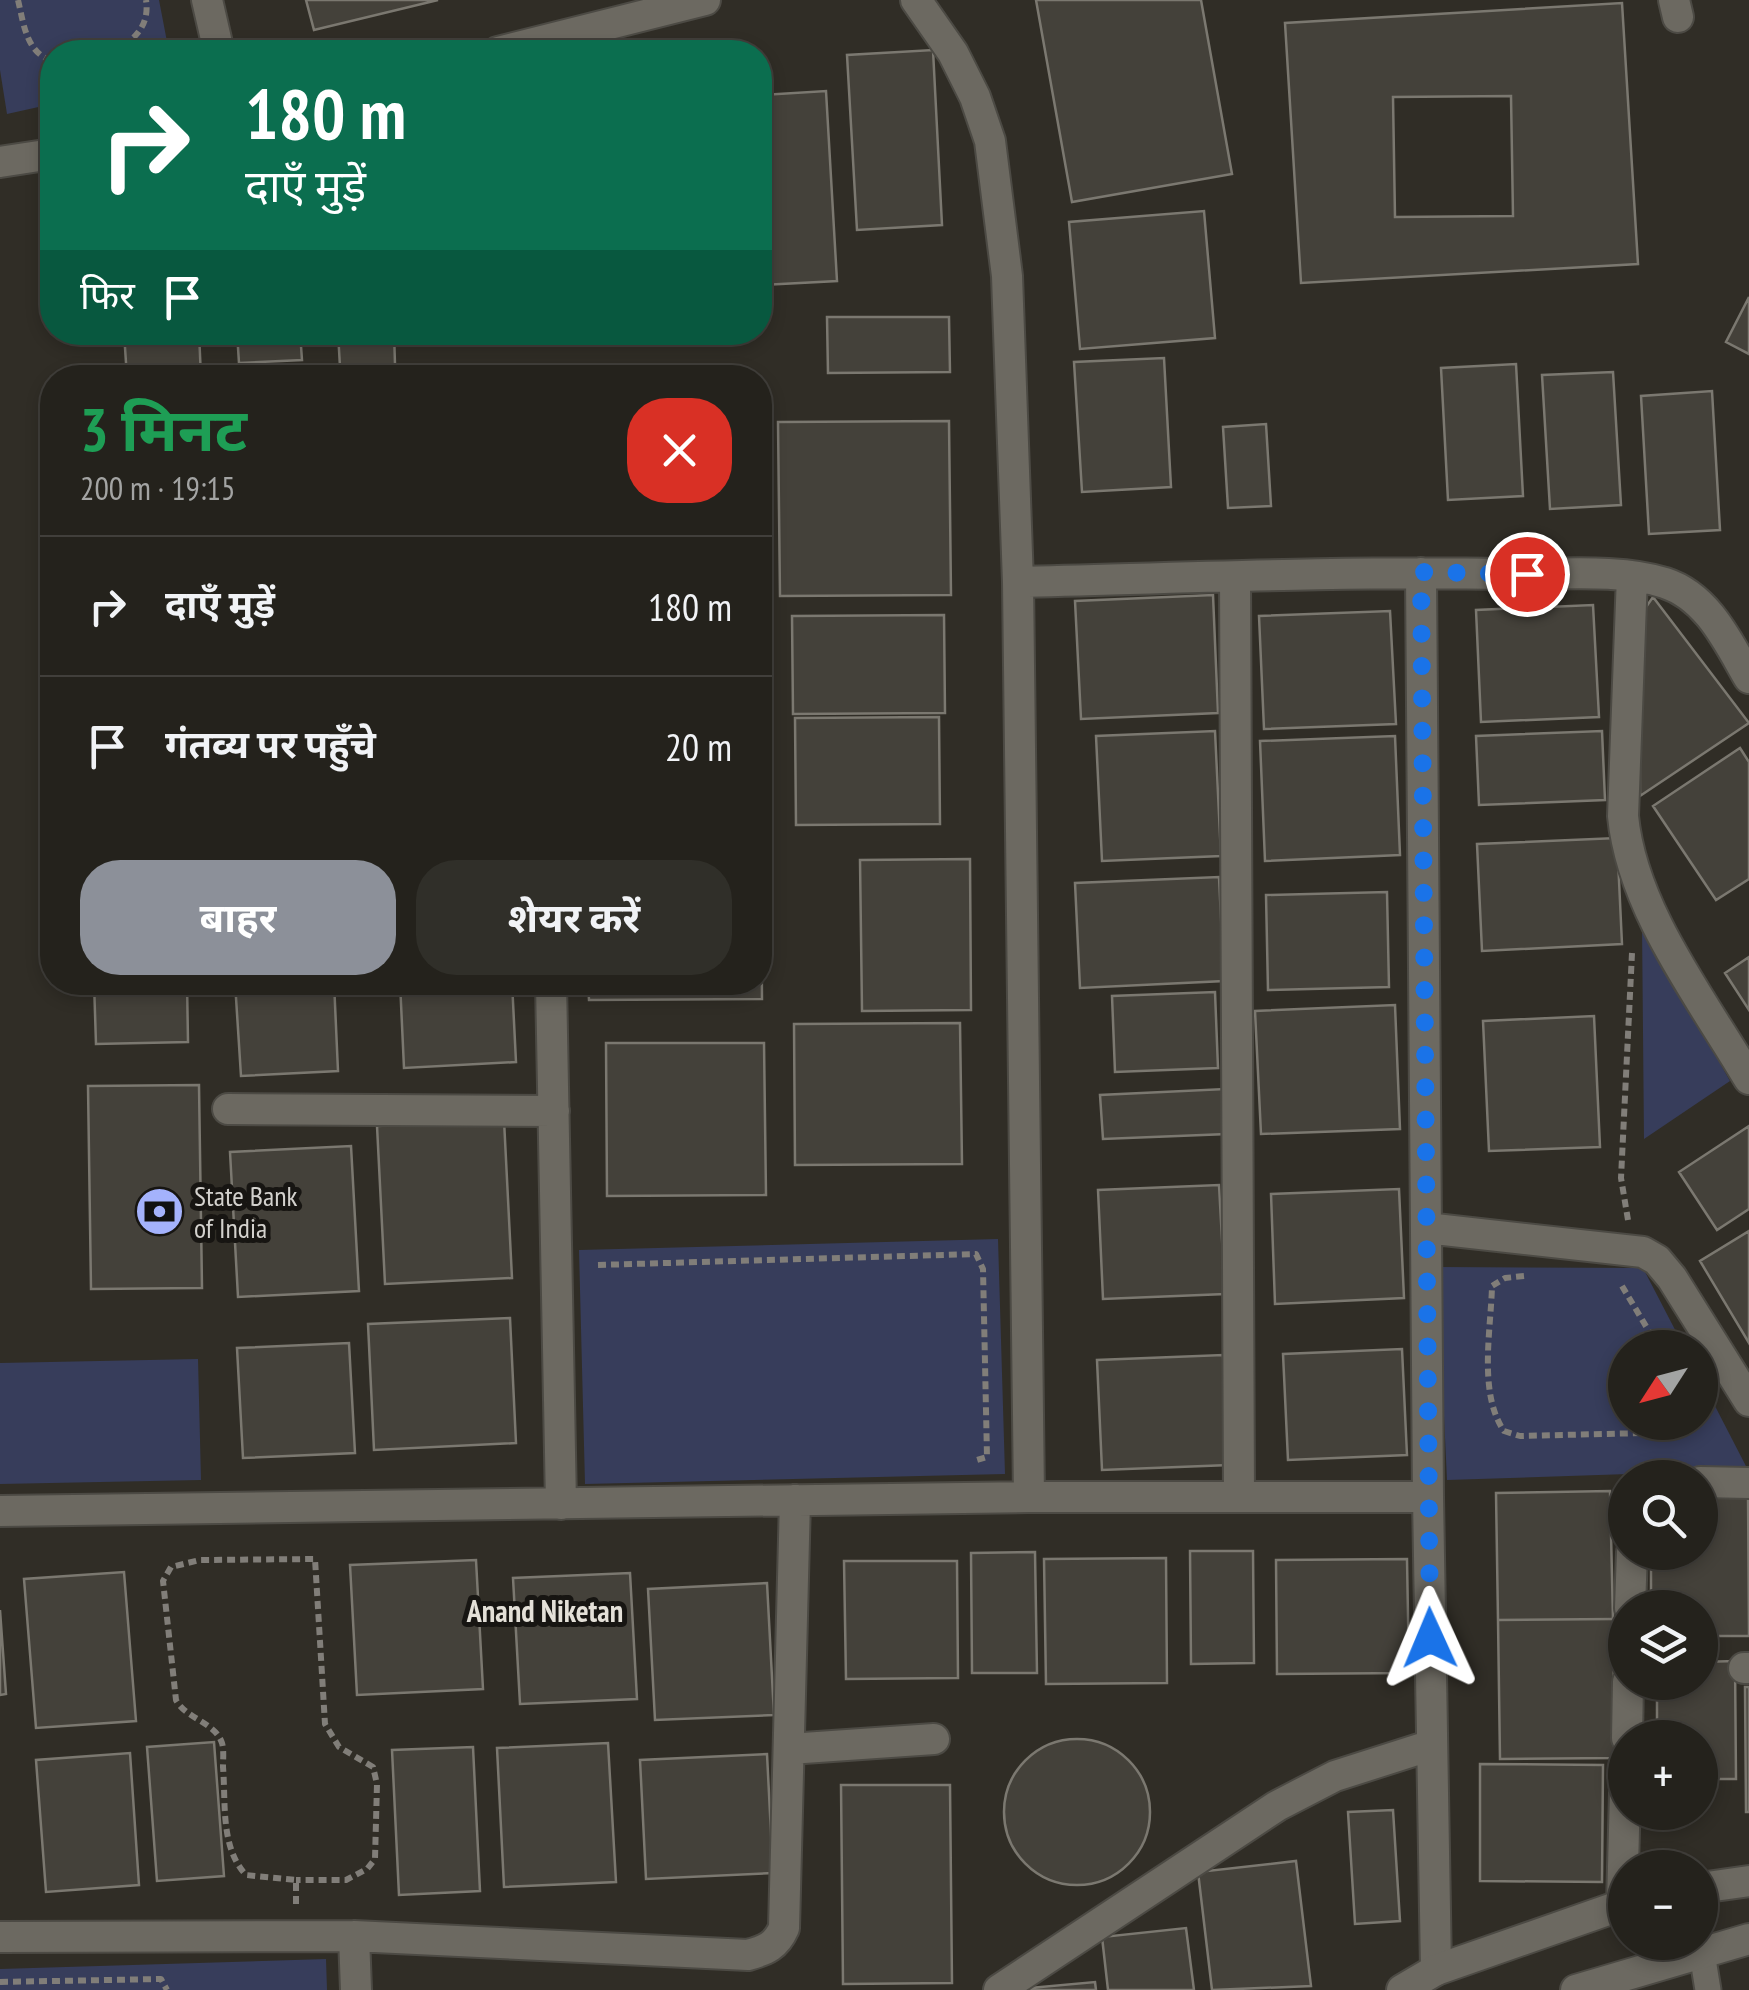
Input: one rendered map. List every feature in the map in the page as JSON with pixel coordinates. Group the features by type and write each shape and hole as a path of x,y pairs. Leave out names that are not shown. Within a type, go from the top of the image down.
{"street":[{"path":"207,0 215,40"},
{"path":"546,40 706,0"},
{"path":"916,0 953,53 975,97 993,161 1007,276 1018,582 1028,1497"},
{"path":"0,162 40,156"},
{"path":"1018,582 1421,572 1632,576 1667,583 1696,600 1720,628 1749,678"},
{"path":"1421,572 1436,1970"},
{"path":"1632,576 1623,816 1626,851 1639,887 1749,1079"},
{"path":"1235,577 1239,1497"},
{"path":"551,995 561,1504"},
{"path":"228,1108 554,1111"},
{"path":"1426,1228 1642,1252 1657,1260 1749,1401"},
{"path":"1718,1482 1749,1483"},
{"path":"0,1511 1028,1497 1428,1496"},
{"path":"0,1937 354,1936 748,1955 765,1951 778,1941 784,1928 795,1500"},
{"path":"788,1750 934,1739"},
{"path":"999,1990 1277,1806 1335,1776 1432,1745"},
{"path":"1718,1886 1749,1882"},
{"path":"1402,1990 1436,1970 1608,1910"},
{"path":"354,1936 356,1990"},
{"path":"1718,1948 1749,1939"},
{"path":"1576,1990 1678,1960"}],"lane":[{"path":"1703,1960 1708,1990"}],"path":[{"path":"18,0 27,37 40,55"},
{"path":"128,40 142,29 148,10 146,0"},
{"path":"1639,887 1630,968 1620,1249 1612,1269 1648,1330"},
{"path":"598,1265 976,1254 983,1269 988,1457 964,1464"},
{"path":"1538,1275 1505,1278 1492,1286 1489,1372 1494,1417 1504,1432 1520,1436 1608,1434"},
{"path":"315,1559 325,1724 340,1746 373,1767 377,1784 375,1859 367,1870 346,1880 296,1880 246,1874 234,1862 228,1842 222,1741 207,1724 180,1708 176,1700 163,1581 171,1566 200,1560 315,1559"},
{"path":"295,1935 296,1880"},
{"path":"0,1982 161,1979 167,1990"}],"shaded area":[{"path":"0,0 159,0 167,40 40,40 40,107 7,114 0,70"},
{"path":"1642,925 1730,1081 1644,1139"},
{"path":"998,1239 1005,1474 585,1484 579,1250"},
{"path":"1437,1267 1643,1268 1675,1330 1608,1330 1608,1440 1718,1440 1718,1412 1748,1470 1718,1471 1718,1460 1608,1460 1608,1475 1447,1480"},
{"path":"198,1359 201,1480 0,1484 0,1363"},
{"path":"326,1959 327,1990 0,1990 0,1969"}],"building":[{"path":"306,0 438,0 314,30"},
{"path":"1036,0 1201,0 1232,174 1072,202"},
{"path":"1622,3 1638,264 1301,283 1285,23","holes":["1511,96 1513,216 1395,217 1393,97"]},
{"path":"933,50 942,225 857,230 847,55"},
{"path":"826,91 837,281 772,284 772,94"},
{"path":"1204,211 1215,338 1080,349 1069,222"},
{"path":"1749,297 1749,354 1726,342"},
{"path":"827,317 949,317 950,372 828,373"},
{"path":"125,345 200,345 200,365 126,365"},
{"path":"238,345 301,345 302,360 239,363"},
{"path":"339,345 394,345 395,364 340,365"},
{"path":"1164,358 1171,487 1082,492 1074,362"},
{"path":"1516,364 1523,496 1448,500 1441,368"},
{"path":"1613,372 1621,505 1550,509 1542,375"},
{"path":"1712,391 1720,530 1649,534 1641,396"},
{"path":"949,421 951,595 780,596 778,422"},
{"path":"1266,424 1271,506 1228,508 1223,427"},
{"path":"1213,595 1218,713 1081,719 1075,601"},
{"path":"1653,597 1749,723 1640,796 1639,617"},
{"path":"1593,605 1599,717 1481,722 1476,610"},
{"path":"1390,611 1396,724 1264,729 1259,616"},
{"path":"944,615 945,713 793,714 792,616"},
{"path":"939,717 940,824 796,825 795,718"},
{"path":"1215,731 1221,856 1102,861 1096,736"},
{"path":"1602,731 1605,800 1479,805 1476,736"},
{"path":"1395,736 1400,855 1265,861 1260,741"},
{"path":"1740,748 1749,762 1749,879 1716,900 1653,806"},
{"path":"1617,838 1622,944 1482,951 1477,844"},
{"path":"970,859 971,1010 862,1011 860,860"},
{"path":"1219,877 1224,981 1080,988 1075,883"},
{"path":"1387,892 1389,987 1268,990 1266,895"},
{"path":"1749,957 1749,1010 1725,973"},
{"path":"1215,992 1218,1068 1115,1072 1112,996"},
{"path":"94,995 187,995 188,1042 96,1044"},
{"path":"236,995 335,995 338,1071 241,1076"},
{"path":"401,995 513,995 516,1062 404,1068"},
{"path":"589,995 762,995 762,999 589,1000"},
{"path":"1395,1005 1400,1129 1261,1134 1255,1011"},
{"path":"1594,1016 1600,1147 1489,1151 1483,1021"},
{"path":"960,1023 962,1164 795,1165 794,1024"},
{"path":"606,1043 764,1043 766,1195 607,1196"},
{"path":"199,1085 202,1288 91,1289 88,1086"},
{"path":"1225,1089 1227,1134 1103,1139 1100,1095"},
{"path":"504,1120 512,1278 385,1284 377,1126"},
{"path":"1749,1126 1749,1209 1717,1230 1679,1172"},
{"path":"351,1146 359,1291 238,1297 230,1152"},
{"path":"1219,1185 1225,1294 1103,1299 1098,1190"},
{"path":"1399,1189 1404,1298 1275,1304 1271,1194"},
{"path":"1749,1231 1749,1343 1700,1261"},
{"path":"510,1318 516,1443 374,1450 368,1324"},
{"path":"349,1343 355,1453 243,1458 237,1348"},
{"path":"1402,1349 1407,1455 1288,1460 1283,1354"},
{"path":"1223,1355 1229,1465 1102,1470 1097,1360"},
{"path":"1608,1491 1608,1570 1612,1570 1612,1590 1608,1590 1608,1619 1498,1620 1496,1493"},
{"path":"1718,1492 1748,1492 1749,1636 1718,1636 1718,1590 1651,1590 1651,1570 1718,1570"},
{"path":"1190,1551 1253,1551 1254,1663 1191,1664"},
{"path":"1035,1552 1037,1673 972,1673 971,1553"},
{"path":"1166,1558 1167,1683 1046,1684 1044,1559"},
{"path":"1407,1559 1409,1673 1277,1674 1276,1560"},
{"path":"476,1560 483,1689 357,1695 350,1565"},
{"path":"844,1561 957,1561 958,1678 846,1679"},
{"path":"124,1572 136,1721 36,1728 24,1579"},
{"path":"630,1573 637,1699 520,1704 513,1578"},
{"path":"767,1583 774,1715 655,1720 648,1589"},
{"path":"0,1610 6,1694 0,1695"},
{"path":"1608,1619 1608,1700 1614,1700 1614,1720 1608,1720 1608,1758 1500,1759 1498,1620"},
{"path":"1718,1661 1735,1661 1736,1779 1718,1779 1718,1720 1657,1720 1657,1700 1718,1700"},
{"path":"1745,1687 1749,1687 1749,1812 1746,1812"},
{"path":"1077,1739 1105,1745 1129,1760 1144,1784 1150,1812 1144,1840 1129,1864 1105,1879 1077,1885 1049,1879 1025,1864 1010,1840 1004,1812 1010,1784 1025,1760 1049,1745"},
{"path":"214,1742 224,1876 157,1881 147,1747"},
{"path":"608,1743 616,1882 504,1887 497,1748"},
{"path":"473,1747 480,1891 399,1895 392,1750"},
{"path":"130,1753 139,1885 46,1892 36,1760"},
{"path":"767,1754 773,1873 646,1879 640,1760"},
{"path":"1480,1764 1603,1765 1602,1882 1480,1881"},
{"path":"841,1785 950,1785 952,1983 843,1984"},
{"path":"1393,1810 1400,1921 1355,1924 1348,1812"},
{"path":"1296,1861 1311,1986 1212,1990 1198,1872"},
{"path":"1186,1928 1194,1990 1108,1990 1102,1937"},
{"path":"1095,1982 1096,1990 1008,1990"}],"place":[{"name":"State Bank of India","path":"159,1212"}],"district":[{"name":"Anand Niketan","path":"545,1612"}],"route":[{"path":"1430,1638 1421,572 1527,574"}]}
